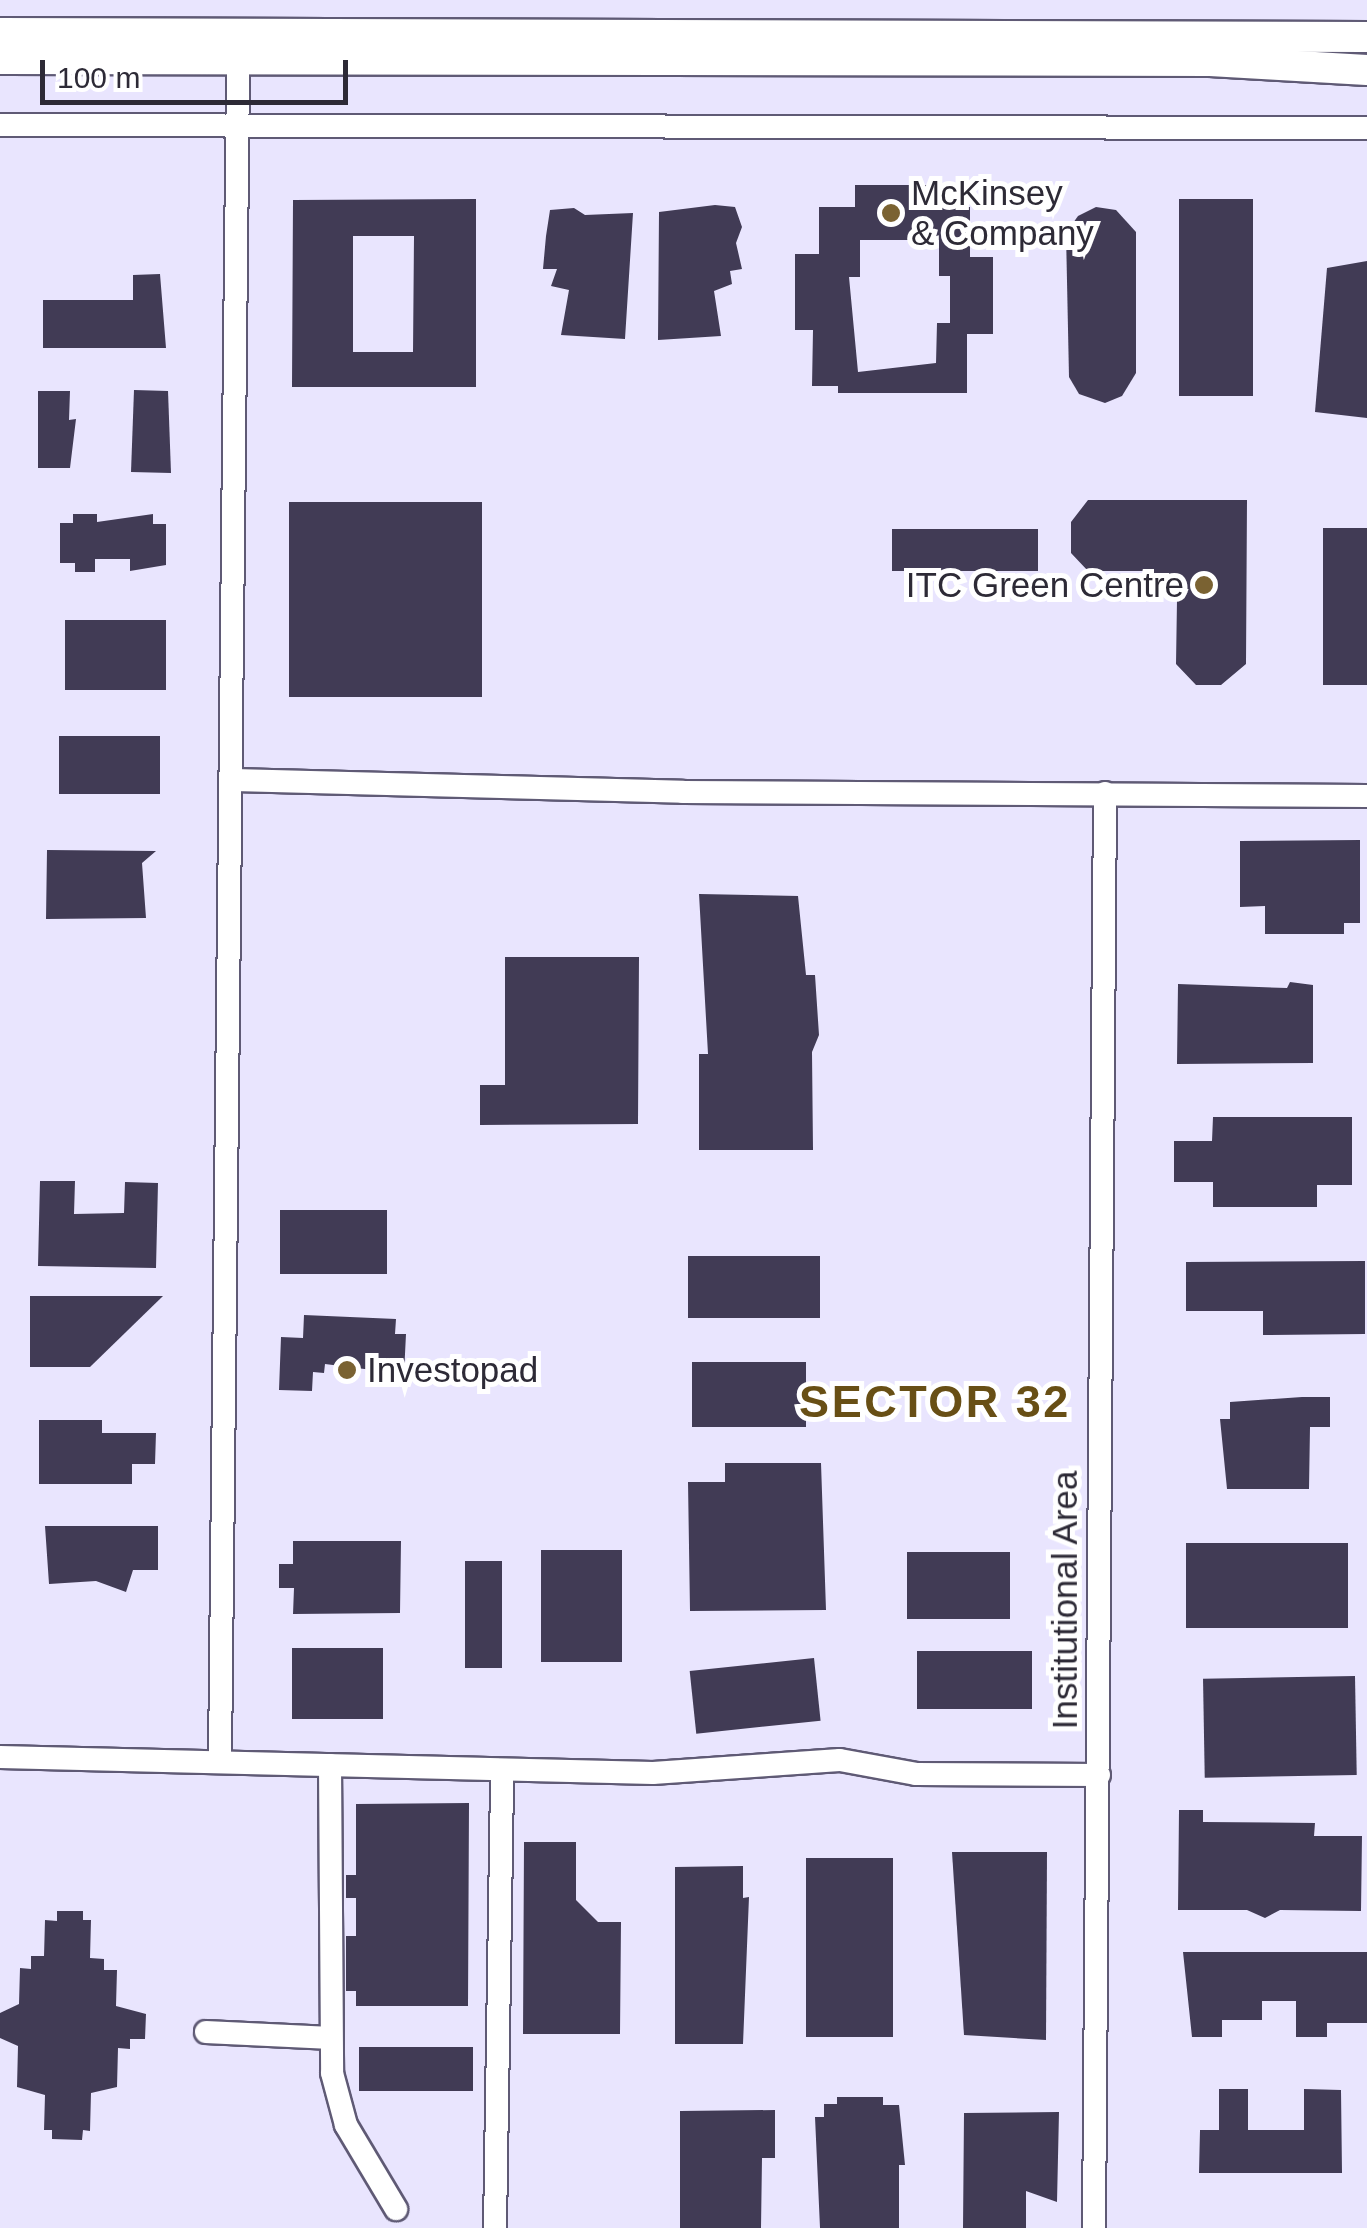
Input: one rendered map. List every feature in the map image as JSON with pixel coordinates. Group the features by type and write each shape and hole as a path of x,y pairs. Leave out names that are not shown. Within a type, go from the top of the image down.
{"main road":[{"path":"0,32 1367,37"},
{"path":"0,59 1210,61 1367,70"}],"street":[{"path":"220,1759 234,780 229,618 238,60"},
{"path":"0,125 1367,128"},
{"path":"234,780 682,792 1367,796"},
{"name":"Institutional Area","path":"1094,2228 1105,793"},
{"path":"0,1757 220,1759 502,1772 671,1773 840,1760 916,1774 1099,1775"},
{"path":"330,1765 331,2038 341,2113 396,2209"},
{"path":"496,2228 502,1772"},
{"path":"206,2032 331,2038"}],"building":[{"path":"855,185 935,185 934,207 970,207 970,257 993,257 993,334 967,334 967,393 838,393 838,386 812,386 813,330 795,330 795,254 819,254 819,207 855,207","holes":["860,240 939,240 939,276 950,276 950,323 937,323 936,363 858,372 849,277 860,277"]},
{"path":"476,199 476,387 292,387 293,200","holes":["353,236 414,236 413,352 353,352"]},
{"path":"1179,199 1253,199 1253,396 1179,396"},
{"path":"715,205 735,207 742,227 736,243 742,269 730,271 732,284 714,291 721,336 658,340 659,212"},
{"path":"1096,207 1116,210 1136,232 1136,373 1122,396 1105,403 1079,394 1069,377 1066,233 1078,216"},
{"path":"574,208 585,215 633,213 625,339 561,335 569,290 551,286 557,269 543,269 546,236 550,210"},
{"path":"1367,261 1367,418 1315,412 1327,268"},
{"path":"160,274 166,348 43,348 43,300 133,300 133,275"},
{"path":"134,390 168,391 171,473 131,472"},
{"path":"38,391 70,391 69,420 76,419 70,468 38,468"},
{"name":"ITC Green Centre","path":"1088,500 1247,500 1246,664 1221,685 1196,685 1176,664 1177,600 1147,571 1088,571 1071,553 1071,522"},
{"path":"289,502 482,502 482,697 289,697"},
{"path":"73,514 97,514 97,522 153,514 153,524 166,524 166,565 130,571 130,559 95,559 95,572 75,572 75,563 60,563 60,523 73,523"},
{"path":"1323,528 1367,528 1367,685 1323,685"},
{"path":"892,529 1038,529 1038,571 892,571"},
{"path":"65,620 166,620 166,690 65,690"},
{"path":"59,736 160,736 160,794 59,794"},
{"path":"1360,840 1360,923 1344,923 1344,934 1265,934 1265,906 1240,907 1240,841"},
{"path":"47,850 156,851 142,863 146,918 46,919"},
{"path":"699,894 798,896 806,975 815,975 819,1035 812,1052 813,1150 699,1150 699,1054 708,1054"},
{"path":"505,957 639,957 638,1124 480,1125 480,1085 505,1085"},
{"path":"1290,982 1313,985 1313,1063 1177,1064 1178,984 1287,988"},
{"path":"1213,1117 1352,1117 1352,1185 1317,1185 1317,1207 1213,1207 1213,1182 1174,1182 1174,1141 1212,1141"},
{"path":"40,1181 75,1181 74,1214 124,1213 125,1182 158,1183 156,1268 38,1266"},
{"path":"280,1210 387,1210 387,1274 280,1274"},
{"path":"688,1256 820,1256 820,1318 688,1318"},
{"path":"1365,1261 1365,1334 1263,1335 1263,1311 1186,1311 1186,1262"},
{"path":"30,1296 163,1296 90,1367 30,1367"},
{"path":"304,1315 396,1319 395,1334 406,1334 404,1374 325,1364 324,1373 313,1372 312,1391 279,1390 281,1337 303,1338"},
{"path":"692,1362 806,1362 806,1427 692,1427"},
{"path":"1330,1397 1330,1427 1310,1427 1309,1489 1227,1489 1220,1419 1230,1419 1230,1402"},
{"path":"39,1420 102,1420 102,1433 156,1433 155,1464 132,1464 132,1484 39,1484"},
{"path":"725,1463 821,1463 826,1610 690,1611 688,1482 725,1482"},
{"path":"45,1526 158,1526 158,1570 133,1570 126,1592 96,1581 49,1584"},
{"path":"293,1541 401,1541 400,1613 293,1614 294,1588 279,1588 279,1564 293,1564"},
{"path":"1186,1543 1348,1543 1348,1628 1186,1628"},
{"path":"541,1550 622,1550 622,1662 541,1662"},
{"path":"907,1552 1010,1552 1010,1619 907,1619"},
{"path":"465,1561 502,1561 502,1668 465,1668"},
{"path":"292,1648 383,1648 383,1719 292,1719"},
{"path":"917,1651 1032,1651 1032,1709 917,1709"},
{"path":"814,1658 821,1721 696,1734 690,1671"},
{"path":"1355,1676 1357,1775 1205,1778 1203,1679"},
{"path":"469,1803 468,2006 356,2006 356,1991 346,1991 346,1936 356,1936 356,1898 346,1898 346,1875 356,1875 356,1804"},
{"path":"1179,1810 1203,1810 1203,1822 1315,1823 1314,1836 1362,1836 1361,1911 1280,1910 1265,1918 1247,1910 1178,1910"},
{"path":"524,1842 576,1842 576,1900 598,1922 621,1922 620,2034 523,2034"},
{"path":"952,1852 1047,1852 1046,2040 964,2035"},
{"path":"806,1858 893,1858 893,2037 806,2037"},
{"path":"743,1866 743,1898 749,1897 743,2044 675,2044 675,1867"},
{"path":"57,1911 83,1911 83,1920 91,1920 90,1958 104,1959 104,1970 117,1970 116,2006 146,2014 145,2039 130,2039 130,2049 118,2048 117,2087 91,2093 90,2131 83,2130 82,2140 52,2139 52,2130 44,2130 45,2095 17,2087 18,2046 0,2038 0,2013 19,2004 20,1968 31,1969 31,1956 44,1956 45,1920 57,1921"},
{"path":"1183,1952 1367,1952 1367,2023 1327,2023 1327,2037 1296,2037 1296,2001 1262,2001 1262,2020 1222,2020 1222,2037 1192,2037"},
{"path":"359,2047 473,2047 473,2091 359,2091"},
{"path":"1219,2089 1248,2089 1248,2130 1304,2130 1304,2089 1341,2090 1342,2173 1199,2173 1200,2130 1219,2130"},
{"path":"837,2097 883,2097 883,2105 899,2105 905,2165 899,2165 899,2228 820,2228 815,2117 824,2117 824,2104 837,2104"},
{"path":"775,2110 775,2158 762,2158 761,2228 680,2228 680,2111"},
{"path":"1059,2112 1057,2202 1026,2191 1026,2228 963,2228 964,2113"}],"place":[{"name":"McKinsey & Company","path":"891,213"},
{"name":"ITC Green Centre","path":"1204,585"},
{"name":"Investopad","path":"347,1370"}],"district":[{"name":"SECTOR 32","path":"935,1402"}]}
